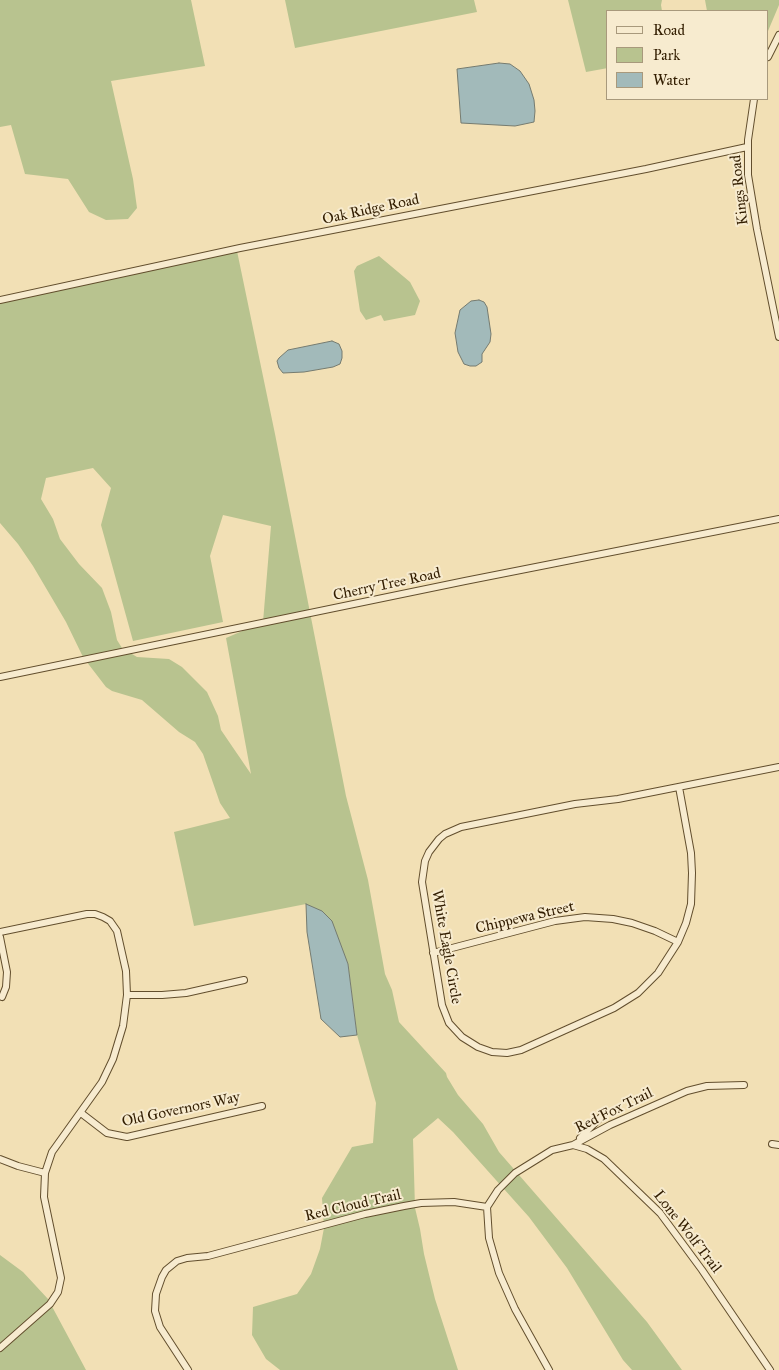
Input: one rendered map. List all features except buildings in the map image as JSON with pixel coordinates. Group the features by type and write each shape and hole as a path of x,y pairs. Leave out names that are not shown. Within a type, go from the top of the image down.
{"street":[{"path":"769,56 779,35"},
{"name":"Kings Road","path":"754,100 748,147 750,194 779,337"},
{"name":"Oak Ridge Road","path":"0,300 240,248 646,169 748,147"},
{"name":"Cherry Tree Road","path":"0,677 465,581 779,519"},
{"name":"White Eagle Circle","path":"679,787 691,853 691,904 678,942 658,973 626,1001 528,1048 507,1053 492,1052 478,1048 462,1037 445,1014 442,1004 422,882 422,872 429,852 439,839 445,834 461,827 575,804 618,799 779,767"},
{"path":"0,932 87,914 103,917 110,921 117,931 126,971 127,995 124,1026 113,1059 102,1082 52,1152 45,1173 44,1197 60,1271 60,1285 55,1299 0,1348"},
{"name":"Chippewa Street","path":"433,953 555,921 584,917 613,919 632,923 656,931 678,942"},
{"path":"0,937 7,972 6,987 2,997"},
{"path":"127,995 155,996 186,993 244,980"},
{"name":"Red Fox Trail","path":"487,1207 498,1190 519,1170 552,1150 573,1146 610,1125 687,1091 708,1086 744,1085"},
{"name":"Old Governors Way","path":"81,1113 107,1133 113,1136 127,1137 262,1106"},
{"path":"573,1146 606,1112"},
{"name":"Lone Wolf Trail","path":"573,1146 587,1149 604,1159 660,1213 702,1270 770,1370"},
{"path":"0,1159 45,1173"},
{"name":"Red Cloud Trail","path":"188,1370 160,1327 155,1311 156,1294 162,1277 166,1270 176,1261 208,1256 365,1214 404,1206 429,1202 454,1202 487,1207"},
{"path":"487,1207 489,1238 499,1274 515,1309 549,1370"}],"green space":[{"path":"0,0 191,0 205,66 111,81 133,179 137,208 128,219 106,220 89,212 68,179 25,174 11,125 0,127"},
{"path":"285,0 474,0 477,12 295,48"},
{"path":"568,0 662,0 662,10 606,10 606,68 586,72"},
{"path":"705,0 779,0 779,5 769,29 769,10 707,10"},
{"path":"237,251 346,796 368,880 385,974 392,990 399,1022 446,1073 458,1095 483,1124 499,1152 647,1322 682,1370 632,1370 623,1360 567,1268 529,1217 453,1132 438,1118 413,1139 415,1208 435,1299 458,1370 280,1370 266,1359 252,1335 253,1307 297,1294 311,1274 320,1249 324,1228 322,1198 352,1147 373,1143 376,1103 357,1035 348,964 306,904 194,926 174,832 230,818 220,803 203,754 195,742 179,732 142,700 112,691 106,687 83,657 66,622 33,566 0,523 0,300","holes":["93,468 111,488 101,525 133,641 223,622 210,556 223,515 271,526 263,622 226,638 251,774 221,730 218,716 207,692 182,667 169,659 137,657 122,648 117,640 111,612 102,588 79,564 60,539 53,519 41,499 46,478"]},
{"path":"379,256 410,282 420,301 415,315 384,321 381,315 366,320 360,311 354,271 357,266"},
{"path":"0,1255 23,1272 48,1299 86,1370 0,1370"}],"water":[{"path":"499,63 510,64 520,71 529,84 534,100 534,122 515,126 461,123 457,69"},
{"path":"479,300 484,302 487,307 491,334 490,342 482,354 482,362 476,366 470,366 464,364 458,352 455,333 460,310 471,301"},
{"path":"332,341 339,344 342,351 340,364 304,372 283,373 279,368 277,361 288,350"},
{"path":"306,904 322,911 332,921 348,964 357,1035 340,1037 321,1019 307,932"}]}
